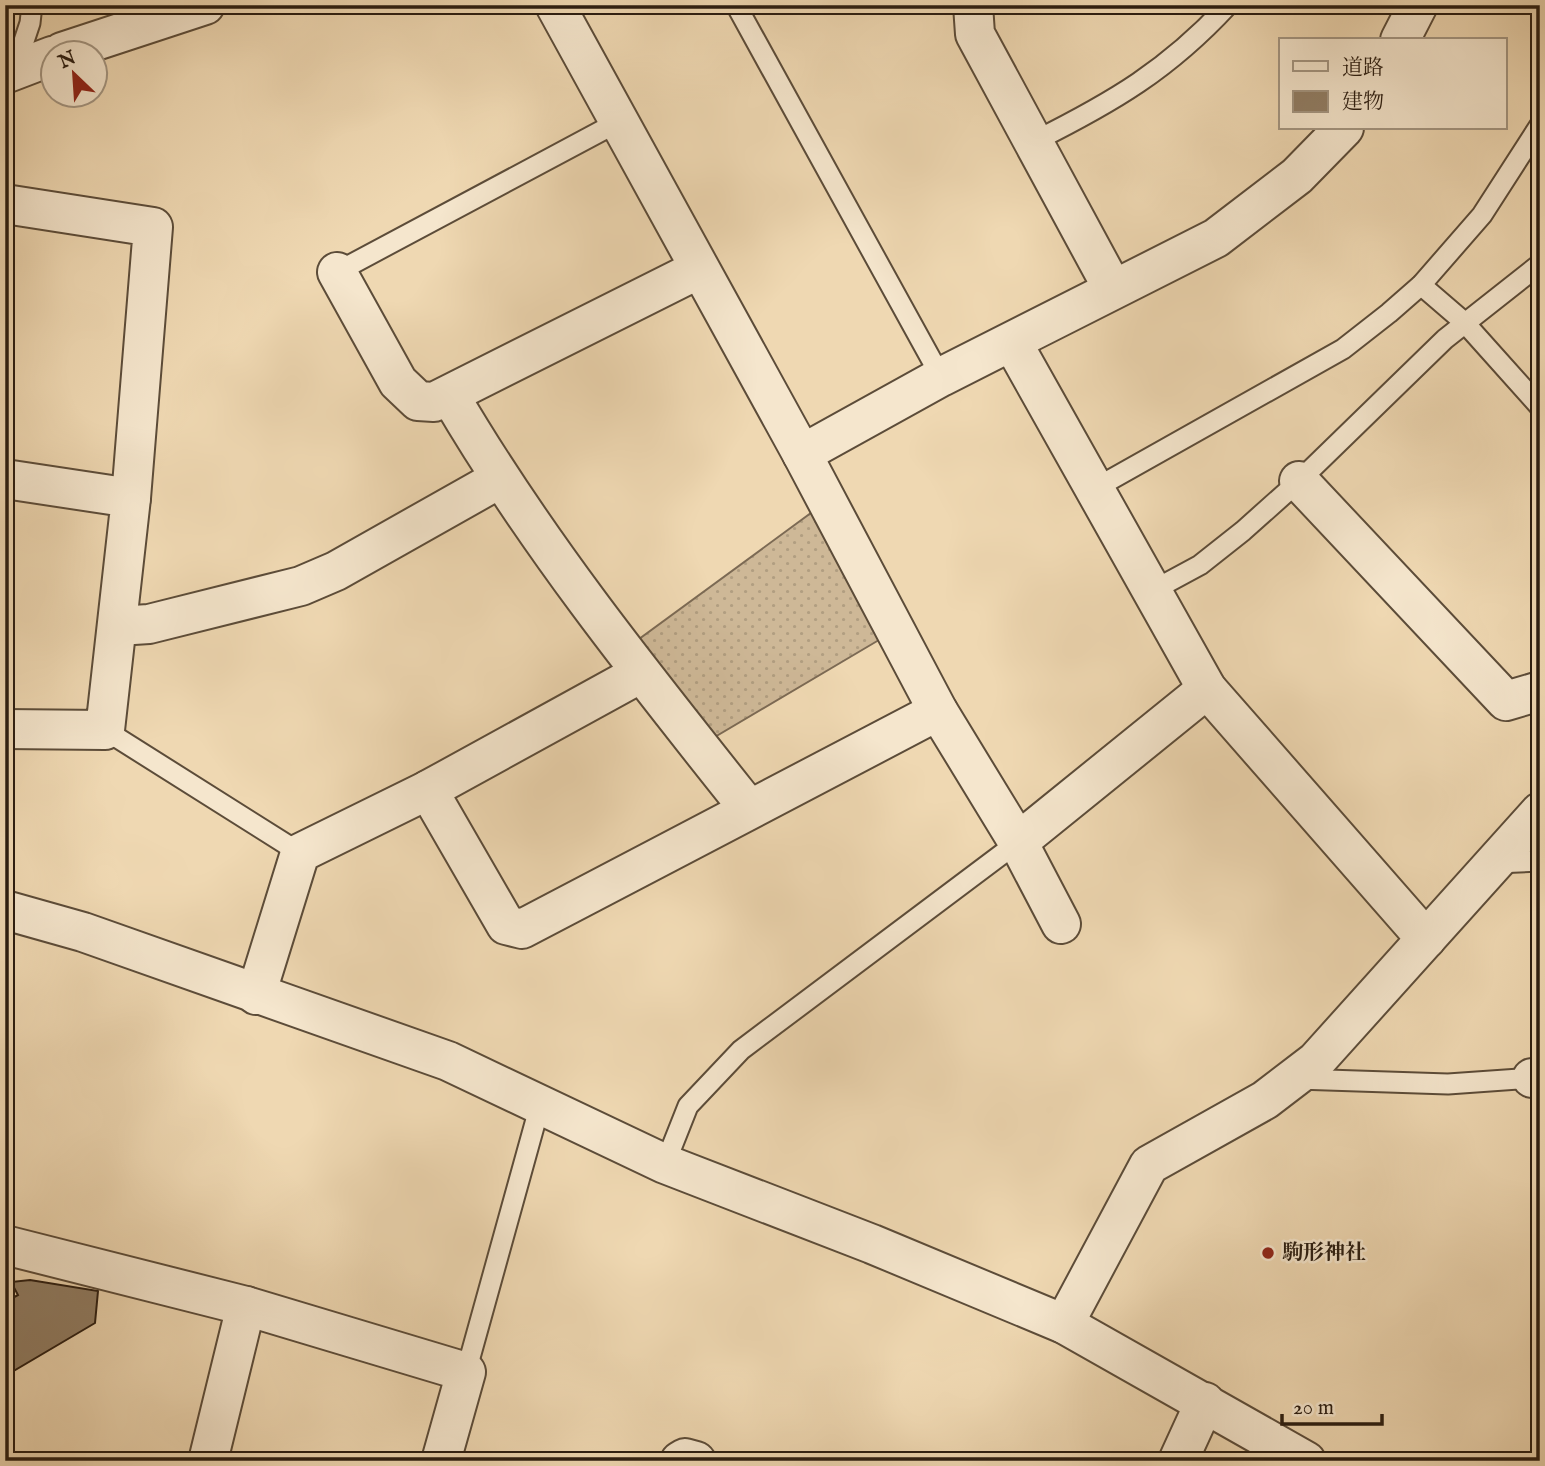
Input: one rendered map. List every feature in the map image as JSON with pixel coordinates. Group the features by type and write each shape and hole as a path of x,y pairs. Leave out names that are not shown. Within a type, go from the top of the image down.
{"street":[{"path":"105,38 205,5"},
{"path":"555,5 802,454 938,711 1018,842 1061,924"},
{"path":"1401,38 1418,5"},
{"path":"974,6 975,34 1113,289"},
{"path":"10,71 38,61"},
{"path":"802,454 941,377 1216,238 1297,176 1342,130"},
{"path":"5,204 153,227 131,498 105,730 5,729"},
{"path":"337,272 408,394 418,401 434,402 699,269"},
{"path":"1013,342 1150,592 1207,689 1426,939"},
{"path":"450,396 499,479 641,673 749,809"},
{"path":"5,479 131,498"},
{"path":"118,626 149,624 301,586 336,571 499,479"},
{"path":"1299,481 1506,701 1540,691"},
{"path":"256,995 300,853 428,790 641,673"},
{"path":"1018,842 1207,689"},
{"path":"428,790 506,925 522,929 938,711"},
{"path":"1064,1324 1149,1165 1265,1100 1316,1061 1540,812"},
{"path":"5,910 83,932 448,1061 665,1164 872,1244 1064,1324 1306,1461"},
{"path":"5,1245 246,1306 466,1371 441,1461"},
{"path":"208,1461 246,1306"},
{"path":"1178,1461 1205,1402"},
{"path":"680,1461 685,1458 696,1461"}],"lane":[{"path":"10,71 30,23 32,5"},
{"path":"736,5 941,377"},
{"path":"1035,141 1106,105 1157,72 1198,37 1228,5"},
{"path":"337,272 618,122"},
{"path":"1094,489 1343,349 1421,285 1482,215 1540,125"},
{"path":"1150,592 1200,565 1299,481 1464,322 1540,264"},
{"path":"1421,285 1464,322 1540,407"},
{"path":"105,730 300,853"},
{"path":"665,1164 688,1106 741,1049 1018,842"},
{"path":"1494,863 1540,861"},
{"path":"1293,1079 1448,1084 1536,1077"},
{"path":"466,1371 540,1105"}],"shaded area":[{"path":"815,510 884,637 708,741 635,642"}],"building":[{"path":"30,1280 98,1291 95,1323 5,1376 5,1302 18,1295 11,1282"}],"place":[{"name":"駒形神社","path":"1268,1253"}]}
